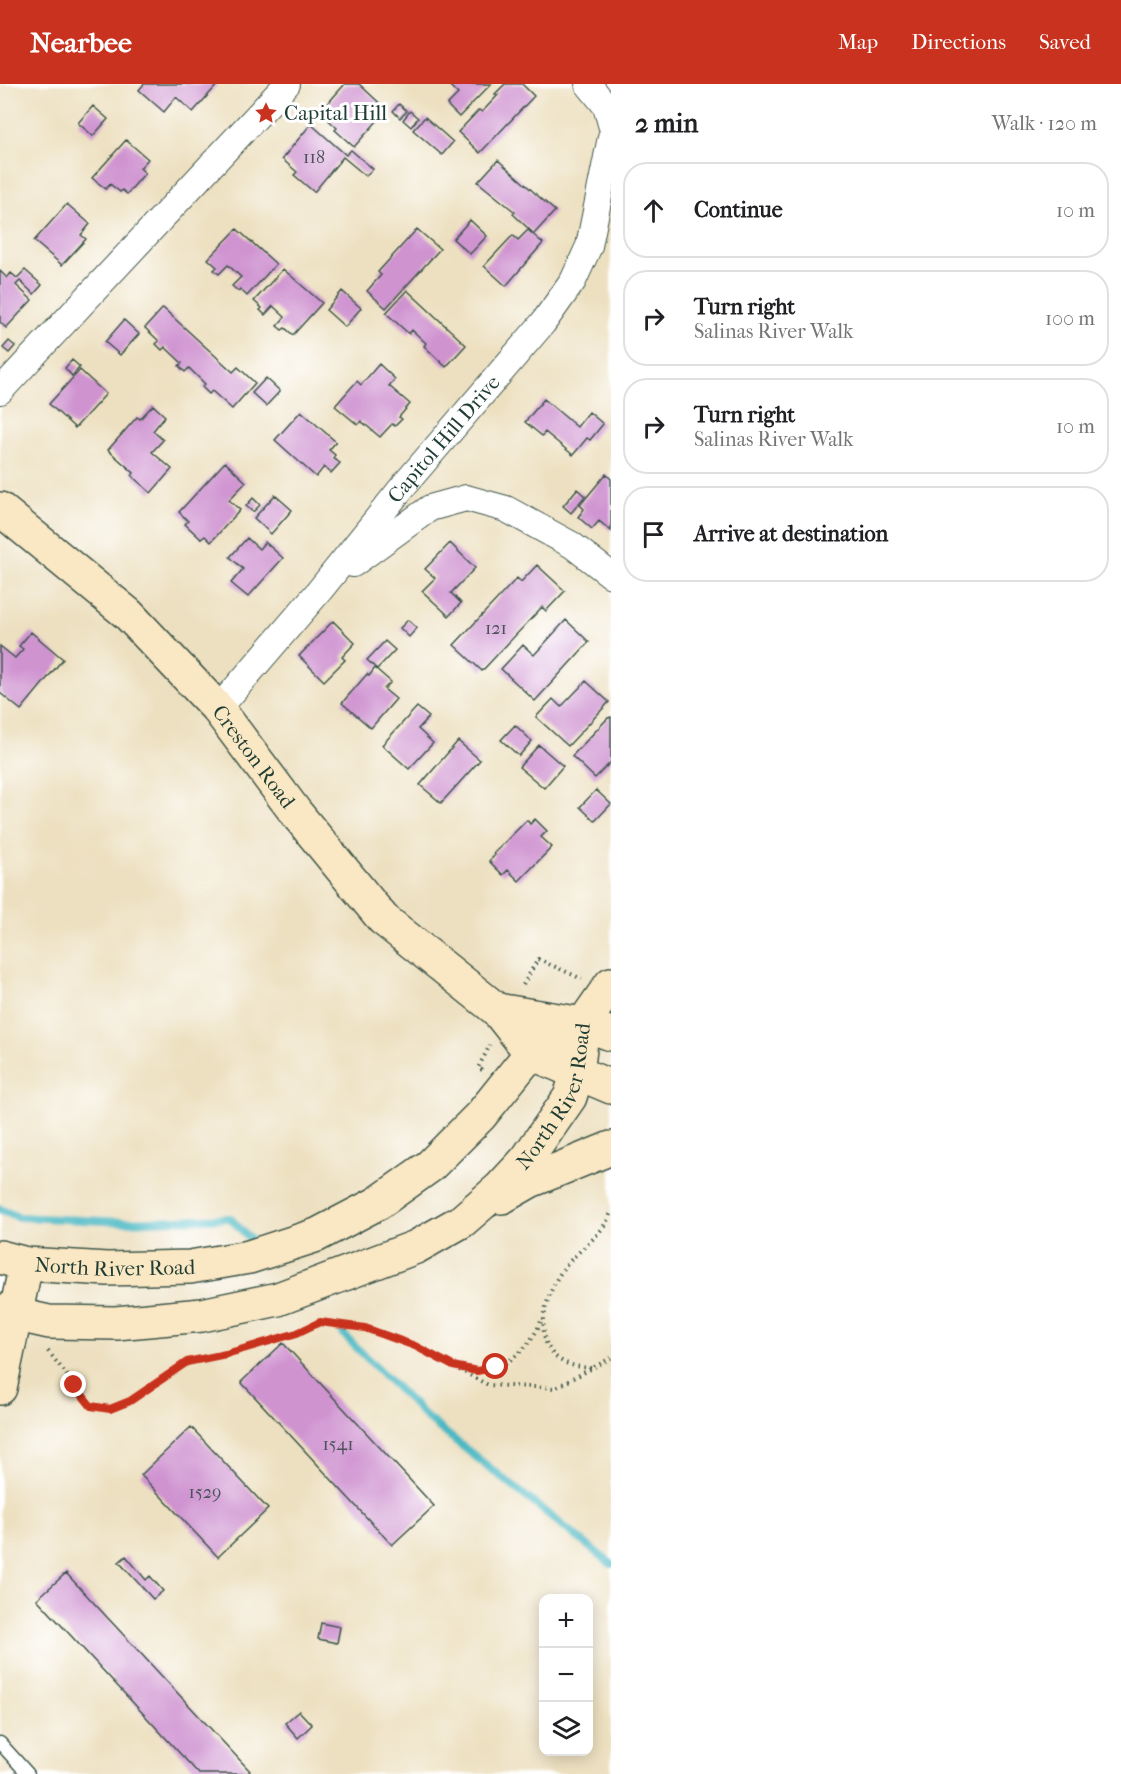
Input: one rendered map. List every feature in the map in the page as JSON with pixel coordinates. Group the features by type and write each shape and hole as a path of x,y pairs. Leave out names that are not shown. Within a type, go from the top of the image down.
{"main road":[{"name":"Creston Road","path":"0,509 128,614 218,709 296,813 383,919 497,1010 531,1053 611,1087"},
{"path":"597,1029 611,984"},
{"name":"Creston Road","path":"497,1010 597,1029"},
{"name":"North River Road","path":"0,1388 13,1261 106,1269 190,1267 249,1257 317,1234 378,1203 430,1166 481,1115 531,1053 597,1029"},
{"name":"North River Road","path":"7,1313 48,1322 117,1323 202,1315 278,1299 416,1247 462,1221 500,1188 527,1159 570,1097 577,1074 597,1029"},
{"path":"462,1221 530,1181 611,1148"}],"street":[{"path":"0,391 287,84"},
{"path":"588,84 606,106 611,124"},
{"name":"Capitol Hill Drive","path":"218,709 320,590 405,484 543,323 573,281 589,246 611,137"},
{"path":"320,590 380,543 430,508 466,498 506,509 572,545 611,575"}],"lane":[{"path":"0,1743 28,1774"}],"path":[{"path":"592,1368 573,1366 558,1359 548,1346 542,1328 547,1301 563,1268 596,1236 611,1211"},
{"path":"453,1366 477,1371 496,1367 515,1356 527,1345 545,1312"},
{"path":"7,1313 48,1351 91,1406 110,1409 130,1401 187,1362 226,1354 297,1333 320,1322 365,1328 415,1346 488,1385 555,1389 611,1358"}],"building":[{"path":"144,84 218,84 193,112 176,97 164,112 139,90"},
{"path":"345,84 359,84 387,110 354,147 320,112"},
{"path":"448,84 491,84 459,117 447,105 458,94"},
{"path":"505,84 522,84 534,96 480,153 458,132 479,110 482,112"},
{"path":"399,104 407,111 400,118 393,111"},
{"path":"93,106 108,119 93,136 78,123"},
{"path":"410,111 418,118 411,127 403,120"},
{"path":"425,117 453,142 442,155 413,130"},
{"path":"311,124 346,155 351,150 373,169 366,176 343,157 314,192 294,175 297,172 282,159"},
{"path":"126,140 148,159 140,168 145,173 127,194 122,190 120,192 110,184 106,189 92,178"},
{"path":"498,160 555,211 534,234 513,214 515,212 478,182"},
{"path":"67,204 90,224 81,235 86,239 62,265 34,241"},
{"path":"470,220 487,236 470,254 453,239"},
{"path":"237,229 276,264 247,296 240,289 238,291 232,286 241,277 228,265 219,274 214,270 217,267 208,259"},
{"path":"417,229 440,249 386,308 367,291 381,275 378,272"},
{"path":"528,230 543,243 506,286 484,266 513,235 518,240"},
{"path":"283,269 322,303 293,335 285,328 282,330 277,326 285,317 273,306 265,315 260,310 262,308 254,301"},
{"path":"25,270 42,285 34,294 20,281 16,285 32,300 6,328 0,322 0,271 7,278 11,273 17,278"},
{"path":"407,290 466,345 446,367 424,346 426,343 412,330 409,334 386,313"},
{"path":"342,291 361,308 345,327 326,310"},
{"path":"163,308 233,372 238,367 255,383 232,409 212,391 209,394 202,387 205,384 189,368 185,372 179,366 182,363 165,347 162,350 156,344 159,341 145,328"},
{"path":"124,320 139,334 120,355 105,342"},
{"path":"9,341 15,346 9,353 3,348"},
{"path":"72,360 80,367 72,376 65,368"},
{"path":"379,364 395,379 389,386 410,404 399,417 402,419 395,426 392,424 380,437 361,421 358,425 335,406 357,381 361,385"},
{"path":"80,370 106,394 75,428 49,404"},
{"path":"266,378 280,391 266,406 252,393"},
{"path":"544,399 577,427 589,412 603,424 573,455 545,432 542,436 525,422"},
{"path":"153,405 165,416 153,431 163,440 152,452 172,469 151,493 132,476 134,473 108,450 137,417 140,419"},
{"path":"301,411 336,442 329,450 335,455 333,458 340,463 331,473 324,467 316,477 275,440"},
{"path":"225,462 246,482 229,500 240,510 211,542 205,536 201,539 185,524 188,521 179,512"},
{"path":"606,474 611,479 611,531 599,521 592,529 578,517 584,509 580,505"},
{"path":"577,489 585,496 571,513 563,506"},
{"path":"275,495 292,510 271,534 254,518"},
{"path":"253,498 260,505 253,512 246,506"},
{"path":"247,538 259,549 265,542 283,558 248,597 231,583 243,569 230,557"},
{"path":"450,543 475,568 451,593 461,603 449,616 422,591 435,578 425,569"},
{"path":"537,565 565,591 546,611 542,607 482,671 454,645 517,578 521,582"},
{"path":"408,620 417,628 409,637 400,628"},
{"path":"566,620 589,642 535,701 501,669 523,645 534,655"},
{"path":"333,621 355,643 342,657 345,660 324,681 299,656"},
{"path":"31,632 63,659 21,710 0,693 0,646 15,658 23,649 19,646"},
{"path":"385,641 395,650 377,669 367,660"},
{"path":"375,668 391,682 384,689 396,699 371,728 342,703"},
{"path":"586,681 609,702 568,746 536,717 553,699 561,707"},
{"path":"417,707 429,717 418,729 433,743 409,769 382,745"},
{"path":"611,717 611,762 595,778 572,756"},
{"path":"515,725 532,741 519,756 501,740"},
{"path":"458,741 480,760 441,803 420,785"},
{"path":"539,745 563,766 544,788 519,767"},
{"path":"596,790 611,804 595,821 580,807"},
{"path":"535,819 547,831 541,837 552,847 519,881 508,870 503,875 489,861 495,855 493,854 527,820 530,824"},
{"path":"283,1343 434,1506 392,1545 241,1382"},
{"path":"191,1427 268,1509 218,1557 141,1475"},
{"path":"126,1556 146,1580 150,1576 163,1591 153,1599 119,1562"},
{"path":"66,1573 250,1771 247,1774 199,1774 37,1599"},
{"path":"321,1623 340,1627 337,1643 318,1639"},
{"path":"299,1711 312,1725 298,1738 285,1723"}],"waterway":[{"path":"0,1209 18,1217 125,1222 230,1218 252,1241"},
{"path":"343,1334 428,1419 611,1564"}],"place":[{"name":"Capital Hill","path":"266,113"}],"route":[{"path":"74,1385 91,1406 110,1409 130,1401 187,1362 226,1354 297,1333 320,1322 365,1328 415,1346 453,1366 477,1371 496,1367"}]}
